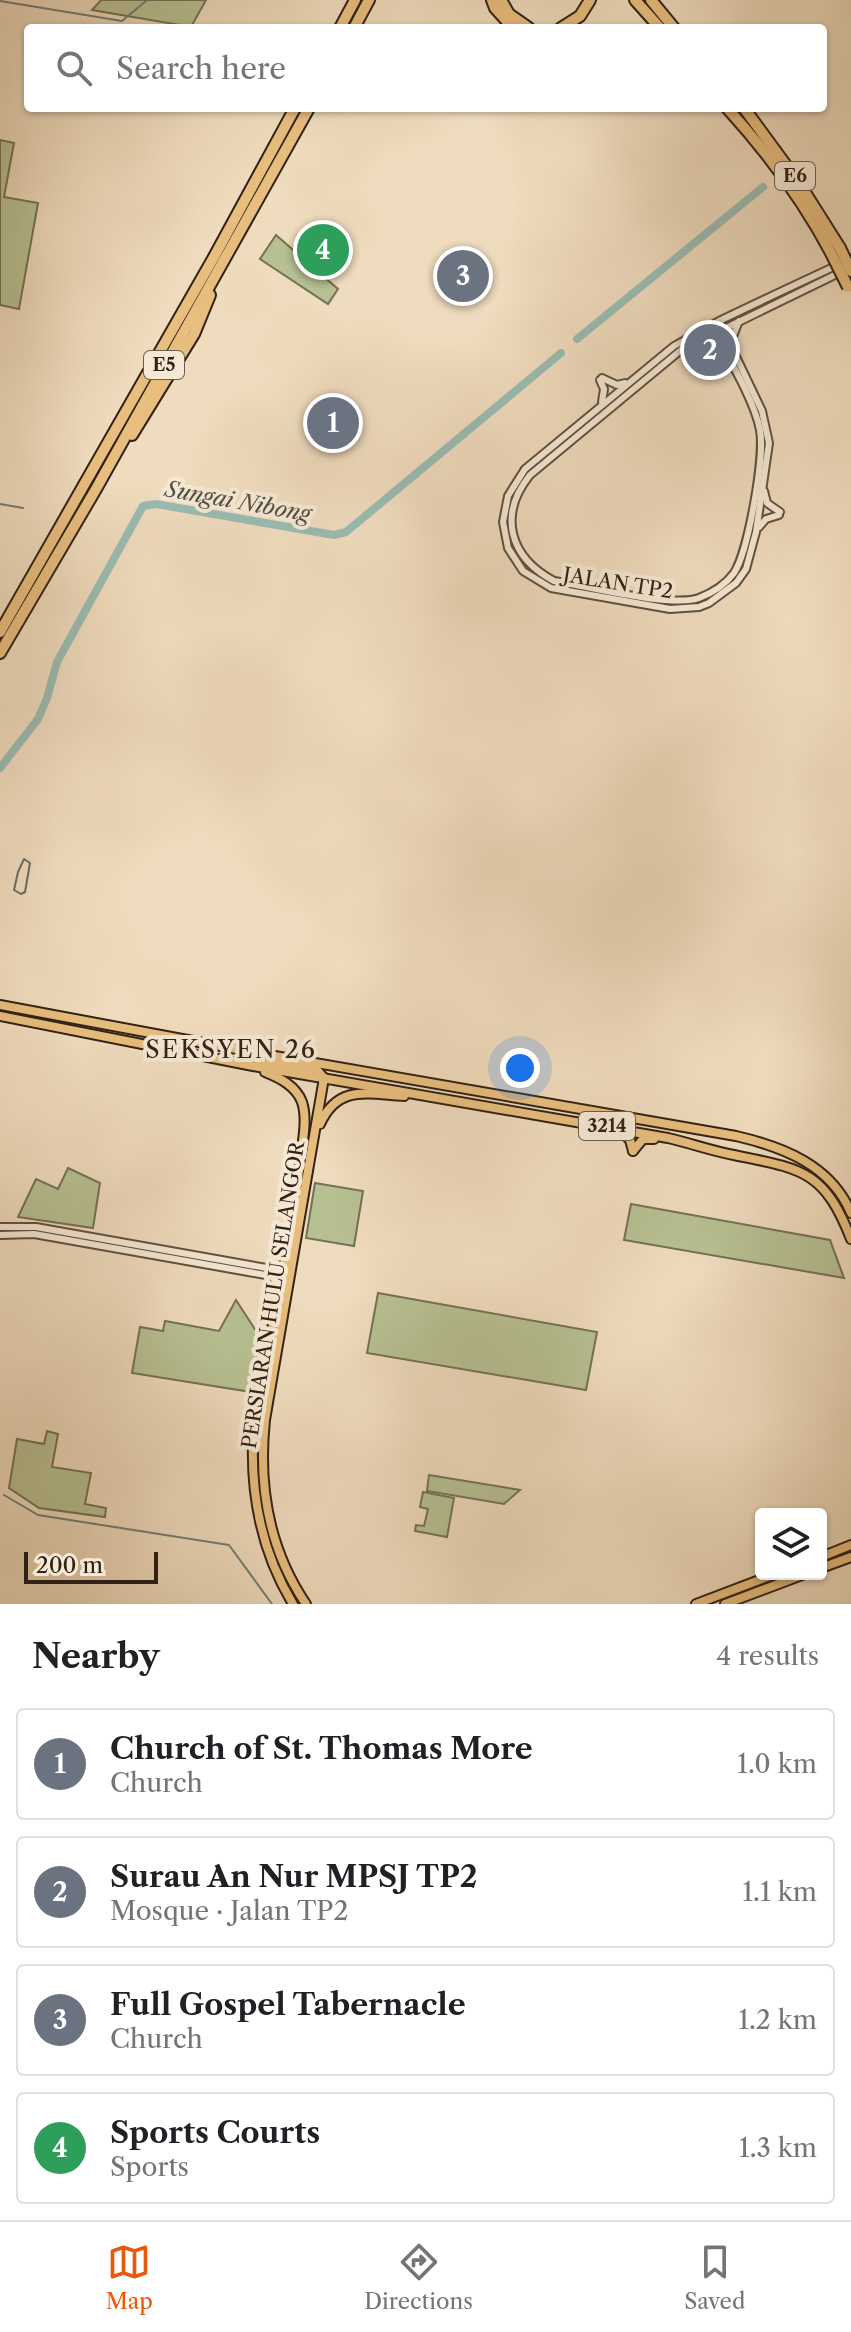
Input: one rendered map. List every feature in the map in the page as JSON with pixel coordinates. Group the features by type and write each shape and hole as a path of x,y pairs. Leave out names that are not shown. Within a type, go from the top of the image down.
{"highway":[{"path":"342,24 355,0"},
{"path":"356,24 369,0"},
{"path":"492,0 509,24"},
{"path":"501,0 509,14 523,24"},
{"path":"567,24 580,16 590,0"},
{"path":"635,0 656,24"},
{"path":"651,0 671,24"},
{"name":"E5","path":"0,632 293,112"},
{"name":"E5","path":"0,653 96,489 307,112"},
{"name":"E6","path":"731,112 764,149 851,269"},
{"name":"E6","path":"747,112 799,183 835,250 850,290"}],"main road":[{"name":"3214","path":"0,1005 758,1141 804,1160 820,1172 835,1187 851,1213"},
{"name":"3214","path":"0,1016 253,1066 618,1128 776,1162 818,1182 840,1211 851,1239"},
{"path":"116,1028 156,1040 316,1069 324,1078"},
{"name":"PERSIARAN HULU SELANGOR","path":"253,1066 290,1085 303,1104 304,1122 284,1265 255,1417 253,1466 256,1505 264,1542 293,1604"},
{"name":"PERSIARAN HULU SELANGOR","path":"306,1604 274,1539 265,1505 262,1466 265,1420 324,1078"},
{"path":"316,1134 331,1105 341,1097 355,1093 441,1098"},
{"path":"618,1128 630,1140 633,1151 640,1141 649,1138 695,1150 733,1155"},
{"path":"827,1555 851,1545"},
{"path":"827,1566 851,1557"},
{"path":"696,1604 759,1580"},
{"path":"725,1604 789,1580"}],"street":[{"name":"JALAN TP2","path":"716,328 721,345 755,414 762,454 743,557 732,576 720,587 697,599 671,601 554,581 537,572 524,560 516,544 511,520 521,487 530,475 681,350 716,328 719,321 851,259"},
{"name":"JALAN TP2","path":"716,328 730,344 764,417 769,455 756,532 741,577 729,590 699,607 670,609 551,588 523,571 508,548 503,522 508,496 525,469 674,346 716,328 739,321 851,269"},
{"path":"730,344 739,321"},
{"path":"701,339 721,345"},
{"path":"600,405 604,389 601,379 617,385 631,381"},
{"path":"756,532 766,519 779,513 767,503 764,484"},
{"path":"0,1227 36,1227 272,1269 284,1265"},
{"path":"0,1235 34,1234 271,1276 280,1285"}],"green space":[{"path":"101,0 206,0 193,24 174,24 92,10"},
{"path":"0,140 14,143 4,197 38,203 19,309 0,305"},
{"path":"324,231 341,247 322,269 304,253"},
{"path":"276,235 338,289 328,304 260,259"},
{"path":"68,1168 100,1183 93,1228 18,1217 36,1179 58,1189"},
{"path":"315,1183 363,1191 354,1246 306,1238"},
{"path":"631,1204 830,1240 844,1278 624,1240"},
{"path":"378,1293 597,1332 586,1390 367,1353"},
{"path":"236,1300 260,1337 251,1392 132,1373 140,1327 163,1331 165,1321 219,1331"},
{"path":"47,1431 58,1434 52,1467 91,1473 85,1504 106,1508 105,1517 39,1508 9,1488 17,1439 44,1444"},
{"path":"429,1475 520,1490 504,1504 427,1491"},
{"path":"423,1492 454,1498 447,1537 415,1531 416,1525 424,1526 428,1509 420,1507"}],"waterway":[{"path":"0,1 122,21 146,1"},
{"path":"577,339 763,187"},
{"name":"Sungai Nibong","path":"0,768 38,719 57,662 143,506 156,504 334,535 346,532 561,353"},
{"path":"0,504 23,508"},
{"path":"4,1495 38,1515 229,1545 272,1604"}],"place":[{"name":"Sports Courts","path":"323,250"},
{"name":"Full Gospel Tabernacle","path":"463,276"},
{"name":"Surau An Nur MPSJ TP2","path":"710,350"},
{"name":"Church of St. Thomas More","path":"333,423"}],"district":[{"name":"SEKSYEN 26","path":"231,1050"}]}
